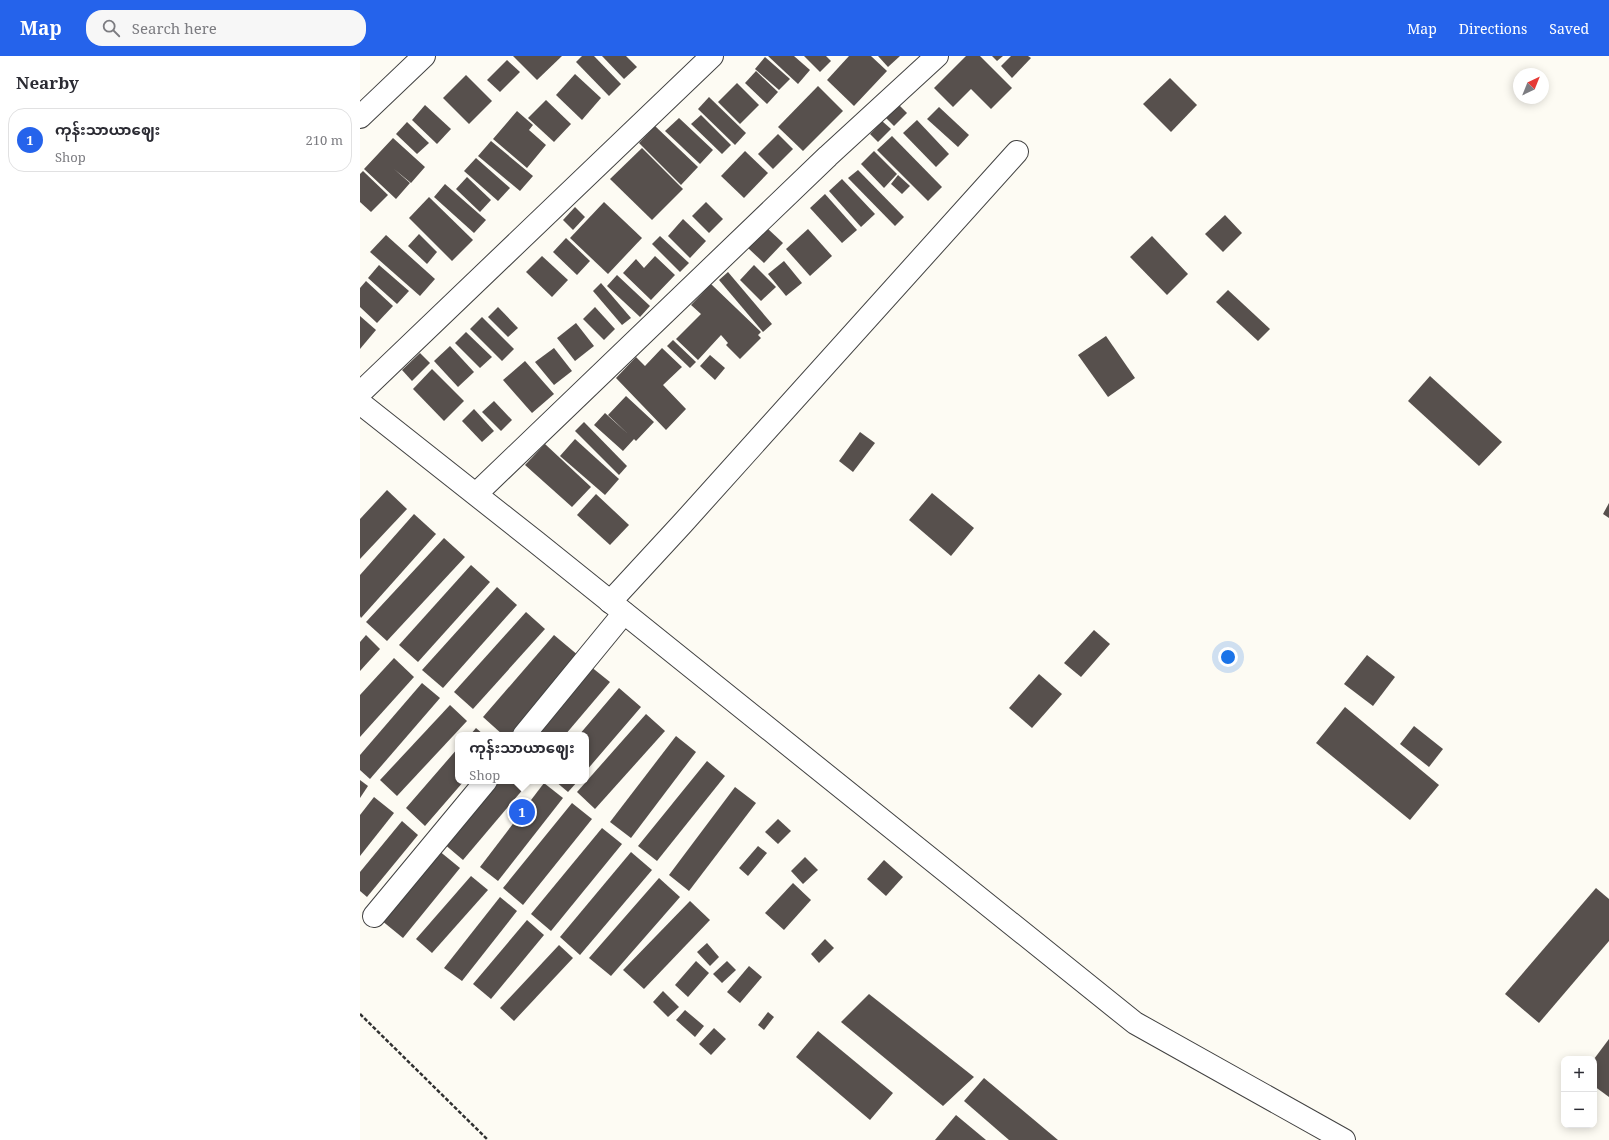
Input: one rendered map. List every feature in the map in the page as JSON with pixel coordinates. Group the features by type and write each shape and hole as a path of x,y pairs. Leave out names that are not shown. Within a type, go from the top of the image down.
{"street":[{"path":"360,116 424,56"},
{"path":"360,393 712,56"},
{"path":"476,494 822,162 937,56"},
{"path":"526,732 617,607 682,524 1018,152"},
{"path":"360,403 476,494 1135,1023 1344,1140"},
{"path":"374,916 484,784"}],"path":[{"path":"360,1014 488,1140"}],"building":[{"path":"513,56 562,56 537,80"},
{"path":"582,56 594,56 621,84 609,96 576,62"},
{"path":"602,56 626,56 637,67 624,79"},
{"path":"768,56 794,56 810,70 798,84"},
{"path":"804,56 826,56 831,61 820,72"},
{"path":"849,56 871,56 887,71 854,106 827,80"},
{"path":"878,56 900,56 888,67"},
{"path":"966,56 980,56 1012,88 991,109 971,89 953,107 934,88"},
{"path":"992,56 1003,56 997,61"},
{"path":"1011,56 1028,56 1031,58 1012,78 1001,66"},
{"path":"765,57 790,79 779,90 755,69"},
{"path":"507,60 520,72 500,92 487,80"},
{"path":"756,71 778,92 767,104 745,83"},
{"path":"575,74 601,98 582,120 556,95"},
{"path":"466,75 492,101 469,124 443,98"},
{"path":"1170,78 1197,105 1171,132 1143,104"},
{"path":"737,83 759,105 740,124 718,102"},
{"path":"818,86 843,111 803,151 778,127"},
{"path":"709,97 746,133 735,145 698,109"},
{"path":"546,100 571,124 554,142 528,118"},
{"path":"425,105 451,129 437,144 412,120"},
{"path":"899,105 907,113 894,126 886,118"},
{"path":"939,107 969,135 958,147 927,119"},
{"path":"517,111 533,125 529,130 546,145 527,168 493,139"},
{"path":"701,115 731,145 722,154 691,124"},
{"path":"679,118 713,150 700,164 665,131"},
{"path":"917,120 949,154 936,167 903,133"},
{"path":"882,121 891,129 878,142 870,134"},
{"path":"407,122 429,143 417,154 396,134"},
{"path":"655,126 698,167 681,185 639,143"},
{"path":"778,134 793,149 773,169 758,154"},
{"path":"892,136 942,187 928,201 877,150"},
{"path":"393,138 425,167 411,183 394,169 410,183 396,199 364,169"},
{"path":"491,141 533,176 520,191 478,156"},
{"path":"642,148 683,189 652,220 610,179"},
{"path":"745,151 768,173 744,198 721,176"},
{"path":"874,151 897,174 884,188 861,164"},
{"path":"476,158 510,188 498,201 464,171"},
{"path":"858,170 904,217 895,226 848,178"},
{"path":"363,171 388,195 371,212 360,202 360,174"},
{"path":"898,175 910,186 902,194 891,184"},
{"path":"467,177 491,200 480,212 456,189"},
{"path":"842,179 875,214 861,227 829,191"},
{"path":"445,184 486,220 474,233 434,197"},
{"path":"825,194 857,230 842,243 810,208"},
{"path":"429,197 473,240 452,261 409,218"},
{"path":"604,202 642,238 608,274 570,238"},
{"path":"706,202 723,219 709,233 692,216"},
{"path":"575,207 585,217 573,230 563,220"},
{"path":"1225,215 1242,233 1223,252 1205,234"},
{"path":"683,219 706,241 690,258 668,236"},
{"path":"767,228 783,243 764,263 748,248"},
{"path":"808,229 832,256 810,276 786,249"},
{"path":"419,234 437,252 427,264 408,246"},
{"path":"386,235 435,279 420,296 370,252"},
{"path":"660,236 689,263 680,272 652,244"},
{"path":"1152,236 1188,274 1167,295 1130,257"},
{"path":"566,238 590,261 577,275 553,252"},
{"path":"542,256 568,280 552,297 526,272"},
{"path":"655,256 675,275 651,300 623,273 636,259 644,268"},
{"path":"784,261 802,283 786,296 768,274"},
{"path":"379,265 409,291 397,304 368,278"},
{"path":"754,265 776,287 761,301 740,280"},
{"path":"728,272 772,324 763,332 719,280"},
{"path":"617,275 650,306 640,317 607,286"},
{"path":"366,281 393,306 377,323 360,307 360,288"},
{"path":"601,283 631,318 622,325 593,291"},
{"path":"711,284 761,332 758,335 761,338 740,359 726,345 728,343 721,335 698,360 676,339 701,314 691,305"},
{"path":"1228,290 1270,329 1258,341 1216,302"},
{"path":"498,307 518,328 508,337 488,317"},
{"path":"595,307 615,329 604,340 583,319"},
{"path":"360,316 376,330 360,349"},
{"path":"482,317 514,349 502,361 470,329"},
{"path":"576,323 594,346 575,361 557,338"},
{"path":"466,332 492,357 480,368 455,343"},
{"path":"1106,336 1135,378 1108,397 1078,355"},
{"path":"673,340 696,362 690,368 667,346"},
{"path":"450,346 474,372 458,387 434,361"},
{"path":"554,348 572,371 554,385 535,362"},
{"path":"662,348 682,367 663,385 686,409 666,430 616,378 636,357 645,366"},
{"path":"420,353 430,363 412,381 402,370"},
{"path":"710,355 725,368 715,380 700,366"},
{"path":"525,361 554,394 532,413 503,380"},
{"path":"432,369 464,401 444,421 413,389"},
{"path":"1430,376 1502,442 1479,466 1408,401"},
{"path":"626,396 654,422 636,441 634,439 623,451 594,425 605,413 628,434 608,415"},
{"path":"494,401 512,420 501,431 482,412"},
{"path":"474,409 494,431 482,442 462,421"},
{"path":"584,422 627,466 619,475 575,431"},
{"path":"860,432 875,443 853,472 839,461"},
{"path":"575,439 619,479 605,495 560,456"},
{"path":"545,444 591,487 572,507 525,465"},
{"path":"387,490 407,509 360,559 360,519"},
{"path":"932,493 974,528 951,556 909,520"},
{"path":"596,494 629,525 610,545 577,515"},
{"path":"1609,503 1609,518 1603,514"},
{"path":"414,514 436,534 361,618 360,575"},
{"path":"444,538 465,557 387,641 366,622"},
{"path":"471,565 490,582 418,662 399,645"},
{"path":"497,587 517,605 443,688 422,670"},
{"path":"526,612 545,629 473,709 454,692"},
{"path":"1094,630 1110,644 1081,677 1064,663"},
{"path":"366,635 380,649 360,671 360,642"},
{"path":"554,635 579,656 513,732 500,732 483,717"},
{"path":"1367,655 1395,677 1373,706 1344,684"},
{"path":"394,658 414,677 360,737 360,695"},
{"path":"590,666 610,682 568,732 535,732"},
{"path":"1039,674 1062,694 1032,728 1009,708"},
{"path":"422,683 440,698 370,779 360,770 360,755"},
{"path":"619,688 641,707 589,768 589,732 582,732"},
{"path":"450,705 467,721 455,732 455,734 397,796 380,780"},
{"path":"1345,707 1439,785 1410,820 1316,743"},
{"path":"646,714 665,731 595,809 577,792 584,784 589,784 589,778"},
{"path":"1414,726 1443,749 1429,767 1400,744"},
{"path":"476,728 481,732 473,732"},
{"path":"676,736 696,752 631,838 610,822"},
{"path":"455,751 455,784 461,784 425,826 406,808"},
{"path":"707,761 725,776 657,861 638,846"},
{"path":"360,780 368,786 360,798"},
{"path":"493,784 527,784 463,860 443,843"},
{"path":"543,784 563,798 498,881 480,867"},
{"path":"559,784 575,784 568,792"},
{"path":"735,787 756,803 689,891 669,875"},
{"path":"374,797 394,813 360,856 360,815"},
{"path":"572,803 592,819 523,905 503,888"},
{"path":"778,819 791,831 778,844 765,832"},
{"path":"402,821 418,835 367,897 360,891 360,872"},
{"path":"602,828 622,844 551,931 531,914"},
{"path":"758,846 767,853 748,876 739,868"},
{"path":"438,850 460,868 403,938 381,920"},
{"path":"631,852 652,870 580,955 560,937"},
{"path":"805,857 818,870 803,884 791,871"},
{"path":"884,860 903,877 886,896 867,879"},
{"path":"471,876 488,890 432,953 416,939"},
{"path":"659,878 680,897 611,976 589,958"},
{"path":"793,883 811,900 784,930 765,913"},
{"path":"1596,888 1609,899 1609,941 1539,1023 1505,994"},
{"path":"500,897 517,911 462,981 444,968"},
{"path":"690,901 710,920 644,989 623,970"},
{"path":"527,920 544,935 491,999 473,984"},
{"path":"825,939 834,948 819,963 811,954"},
{"path":"707,943 719,957 710,966 697,952"},
{"path":"559,945 573,958 514,1021 500,1008"},
{"path":"696,961 709,973 688,997 675,985"},
{"path":"727,961 736,970 722,983 713,974"},
{"path":"749,966 762,977 740,1003 727,992"},
{"path":"663,991 679,1007 668,1017 653,1002"},
{"path":"869,994 974,1077 943,1106 841,1022"},
{"path":"685,1010 704,1026 695,1037 676,1020"},
{"path":"768,1012 774,1017 764,1030 758,1025"},
{"path":"714,1028 726,1039 711,1055 699,1044"},
{"path":"818,1031 893,1093 870,1120 796,1057"},
{"path":"1609,1039 1609,1097 1597,1088 1596,1056"},
{"path":"984,1078 1058,1140 1009,1140 964,1101"},
{"path":"956,1115 986,1140 935,1140"}],"place":[{"name":"ကုန်းသာယာဈေး","path":"522,812"}]}
